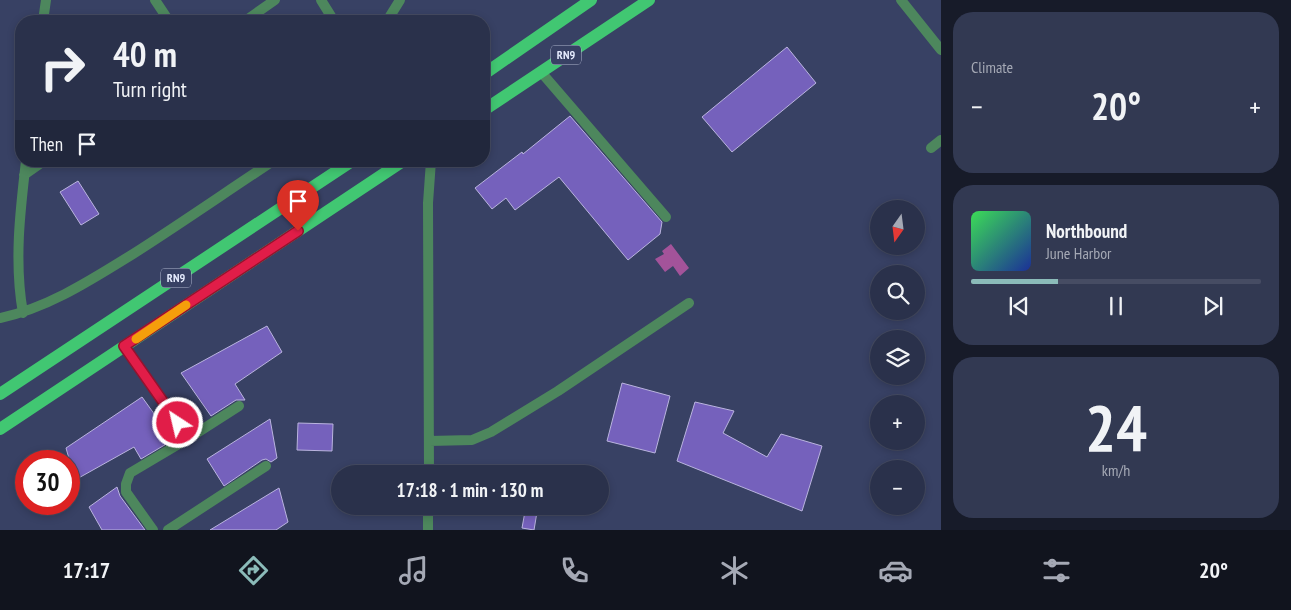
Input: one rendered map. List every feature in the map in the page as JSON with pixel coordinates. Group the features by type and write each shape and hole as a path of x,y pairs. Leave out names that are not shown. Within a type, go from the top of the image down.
{"main road":[{"name":"RN9","path":"490,70 591,0"},
{"name":"RN9","path":"490,106 649,0"},
{"name":"RN9","path":"0,394 343,167"},
{"name":"RN9","path":"0,429 394,167"}],"street":[{"path":"44,15 46,0"},
{"path":"155,0 165,15"},
{"path":"254,15 275,0"},
{"path":"321,0 330,15"},
{"path":"391,15 400,0"},
{"path":"901,0 941,50"},
{"path":"541,72 666,217"},
{"path":"931,148 941,140"},
{"path":"23,313 19,289 18,251 25,167"},
{"path":"24,175 35,167"},
{"path":"0,318 23,313 65,294 99,275 257,167"},
{"path":"429,465 428,203 431,167"},
{"path":"429,441 472,440 491,432 558,391 689,303"},
{"path":"124,346 189,438"},
{"path":"153,530 126,492 126,484 130,473 239,406"},
{"path":"168,530 266,466"},
{"path":"428,515 428,530"}],"shaded area":[{"path":"671,244 689,268 680,276 673,266 665,272 655,259 664,254 662,251"}],"building":[{"path":"787,47 816,83 732,152 702,117"},
{"path":"570,116 662,222 660,234 628,260 559,177 515,210 506,198 492,209 475,188 522,152 523,154"},
{"path":"78,181 99,214 81,225 60,192"},
{"path":"267,326 282,352 235,384 245,400 236,400 211,416 181,373"},
{"path":"622,383 670,396 655,453 607,441"},
{"path":"142,397 173,440 141,459 134,447 80,477 80,450 67,450 66,448"},
{"path":"695,402 734,411 723,433 767,457 781,434 822,446 802,511 677,461"},
{"path":"270,419 277,458 271,462 266,459 262,460 224,486 207,459"},
{"path":"298,423 333,424 332,451 297,450"},
{"path":"117,487 120,496 145,530 102,530 89,507"},
{"path":"279,488 288,522 276,530 210,530"},
{"path":"524,515 536,515 534,530 522,528"}],"slow traffic":[{"path":"136,339 186,305"}],"route":[{"path":"178,423 124,346 298,231"}]}
